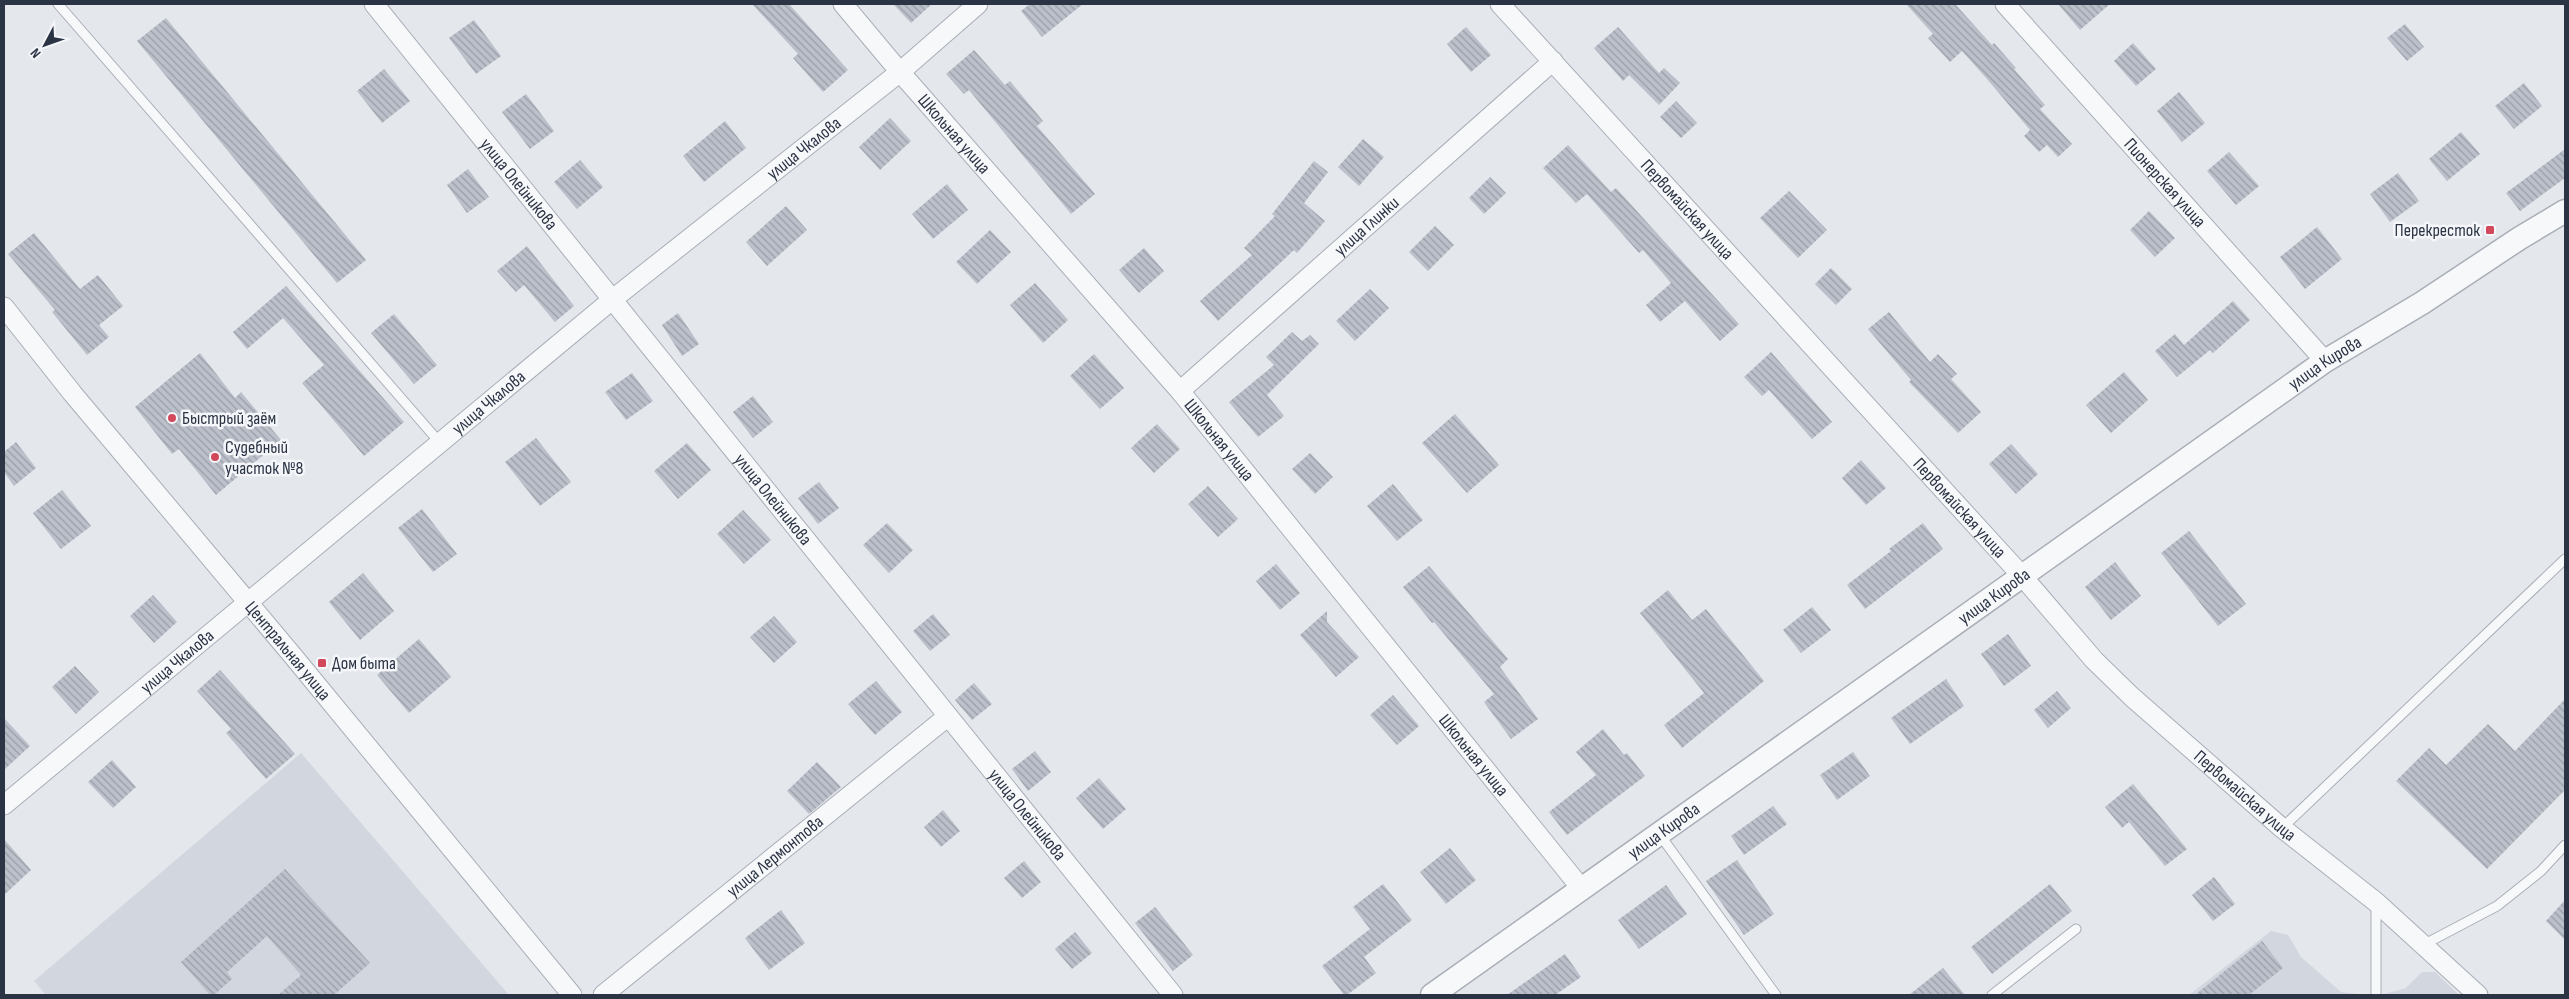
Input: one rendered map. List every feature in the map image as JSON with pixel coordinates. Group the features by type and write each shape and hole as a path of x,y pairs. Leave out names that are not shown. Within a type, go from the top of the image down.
{"street":[{"name":"улица Олейникова","path":"374,4 614,299 947,717 1173,995"},
{"name":"Школьная улица","path":"843,4 900,72 1180,392 1582,888"},
{"name":"улица Чкалова","path":"4,805 247,601 441,444 614,299 900,72 978,4"},
{"name":"Первомайская улица","path":"1500,4 2023,577 2100,666 2282,828 2376,902 2478,995"},
{"name":"Пионерская улица","path":"2005,4 2325,361"},
{"name":"улица Глинки","path":"1180,392 1552,61"},
{"name":"улица Кирова","path":"1432,995 2325,361 2422,303 2520,238 2565,211"},
{"name":"Центральная улица","path":"4,307 73,394 247,601 572,995"},
{"name":"улица Лермонтова","path":"602,995 947,717"}],"lane":[{"path":"58,4 441,444"},
{"path":"2282,828 2565,559"},
{"path":"1659,832 1776,995"},
{"path":"2423,945 2497,906 2541,871 2565,845"},
{"path":"2376,902 2376,995"},
{"path":"1992,995 2076,929"}],"shaded area":[{"path":"301,753 509,995 46,995 34,981"},
{"path":"2271,931 2288,935 2301,957 2341,992 2366,995 2189,995"},
{"path":"2422,972 2435,972 2459,995 2381,995 2406,988"}],"building":[{"path":"752,4 789,4 848,70 823,92 793,58 798,54"},
{"path":"893,4 932,4 911,23"},
{"path":"1030,4 1083,4 1042,37 1021,11"},
{"path":"1906,4 1955,4 1992,45 1994,43 2016,68 2014,69 2045,105 2040,109 2072,144 2058,157 2047,145 2039,152 2024,136 2030,130 1962,51 1950,62 1928,38 1933,34"},
{"path":"2058,4 2110,4 2080,30"},
{"path":"166,18 366,260 337,283 137,41"},
{"path":"474,20 501,56 476,74 449,38"},
{"path":"2405,24 2424,47 2407,61 2387,38"},
{"path":"1466,27 1491,55 1471,72 1447,44"},
{"path":"1618,27 1659,73 1664,68 1680,83 1659,105 1629,75 1623,81 1594,48"},
{"path":"2133,43 2156,69 2136,86 2114,61"},
{"path":"974,50 1005,85 1010,81 1043,121 1037,126 1095,194 1071,214 969,90 964,94 946,74"},
{"path":"384,69 410,101 382,123 357,91"},
{"path":"2524,83 2542,106 2514,129 2495,106"},
{"path":"2179,92 2205,123 2182,142 2157,111"},
{"path":"526,94 554,131 530,149 502,112"},
{"path":"1676,101 1697,123 1681,138 1660,117"},
{"path":"890,118 911,141 880,170 859,147"},
{"path":"725,121 746,148 704,182 683,156"},
{"path":"2461,132 2480,154 2447,181 2429,159"},
{"path":"1363,139 1384,157 1359,186 1338,167"},
{"path":"1568,145 1611,192 1616,188 1739,324 1720,341 1685,301 1660,322 1646,305 1671,283 1643,250 1639,253 1587,194 1576,203 1543,168"},
{"path":"2565,149 2565,178 2520,211 2506,193"},
{"path":"2229,152 2259,186 2236,205 2207,171"},
{"path":"580,160 603,187 577,209 554,182"},
{"path":"1314,161 1328,172 1304,203 1325,221 1297,253 1294,250 1218,321 1200,301 1252,255 1244,248 1275,216 1272,214"},
{"path":"468,169 489,197 467,213 447,185"},
{"path":"2398,173 2419,201 2390,222 2370,194"},
{"path":"1490,177 1506,193 1484,214 1469,198"},
{"path":"947,184 968,210 933,239 912,214"},
{"path":"1789,191 1827,230 1798,258 1760,218"},
{"path":"786,206 807,230 767,266 746,242"},
{"path":"2149,211 2175,238 2155,257 2130,230"},
{"path":"1435,226 1454,245 1428,271 1409,252"},
{"path":"2317,227 2342,259 2305,289 2280,257"},
{"path":"990,230 1011,252 977,284 956,262"},
{"path":"34,233 80,289 98,275 123,306 99,325 109,337 87,355 52,312 55,310 8,254"},
{"path":"527,246 574,306 555,322 524,285 516,292 497,271"},
{"path":"1144,248 1164,271 1139,293 1119,270"},
{"path":"1831,268 1852,289 1836,305 1815,284"},
{"path":"1035,283 1068,320 1043,343 1010,305"},
{"path":"286,286 404,422 364,456 302,383 324,365 283,318 247,349 233,332"},
{"path":"1370,289 1389,308 1355,341 1336,321"},
{"path":"2233,301 2250,320 2213,353 2210,350 2177,377 2155,351 2175,334 2184,345"},
{"path":"1889,312 1930,362 1938,354 1957,374 1951,379 1981,412 1958,433 1909,382 1911,380 1868,329"},
{"path":"678,313 699,344 682,356 662,325"},
{"path":"394,314 437,365 414,384 371,333"},
{"path":"1292,332 1302,341 1310,335 1319,344 1267,395 1284,416 1258,437 1229,402 1274,365 1266,357"},
{"path":"1771,352 1832,422 1812,439 1769,390 1762,396 1744,377"},
{"path":"200,353 235,398 241,392 281,440 216,495 179,449 172,454 135,407"},
{"path":"1094,354 1124,388 1100,409 1070,376"},
{"path":"2124,372 2148,400 2111,433 2086,405"},
{"path":"632,373 653,401 626,420 605,392"},
{"path":"753,396 773,422 753,438 733,412"},
{"path":"1455,414 1499,465 1467,493 1422,443"},
{"path":"1157,424 1180,449 1154,473 1131,448"},
{"path":"536,438 571,482 540,506 505,462"},
{"path":"16,442 36,468 14,486 4,472 4,452"},
{"path":"687,443 711,470 678,499 654,471"},
{"path":"2011,444 2038,474 2016,494 1989,464"},
{"path":"1310,453 1333,477 1315,494 1292,469"},
{"path":"1861,460 1886,488 1866,505 1842,478"},
{"path":"819,482 839,508 818,524 798,498"},
{"path":"1393,484 1423,520 1397,541 1367,506"},
{"path":"1208,486 1238,519 1218,537 1188,504"},
{"path":"62,490 91,526 61,549 33,513"},
{"path":"422,509 457,554 433,572 398,528"},
{"path":"743,510 771,540 744,564 717,534"},
{"path":"887,523 913,550 889,573 863,545"},
{"path":"1923,523 1943,549 1865,609 1847,585"},
{"path":"2189,531 2246,604 2218,626 2161,553"},
{"path":"2115,562 2141,596 2111,620 2085,587"},
{"path":"1276,564 1300,593 1280,610 1256,581"},
{"path":"1429,566 1508,659 1500,667 1538,719 1511,739 1484,702 1494,694 1403,587"},
{"path":"363,573 394,611 360,640 329,602"},
{"path":"1668,590 1692,620 1706,609 1764,681 1682,748 1664,725 1704,693 1640,613"},
{"path":"153,595 177,622 154,643 130,616"},
{"path":"1812,607 1831,630 1801,653 1783,630"},
{"path":"1327,611 1327,622 1359,657 1336,677 1300,635"},
{"path":"933,614 950,635 930,651 913,631"},
{"path":"774,616 797,642 774,663 750,637"},
{"path":"2008,634 2031,666 2004,686 1981,654"},
{"path":"419,639 451,677 409,713 377,675"},
{"path":"75,666 99,692 76,714 52,687"},
{"path":"220,670 295,754 266,779 226,733 231,729 197,691"},
{"path":"1946,679 1964,706 1910,744 1891,718"},
{"path":"876,681 902,712 875,735 848,704"},
{"path":"974,683 992,704 972,720 955,700"},
{"path":"2057,691 2071,708 2048,728 2034,710"},
{"path":"1393,695 1419,726 1397,745 1370,715"},
{"path":"2565,699 2565,790 2487,869 2396,781 2429,748 2446,765 2488,724 2515,751"},
{"path":"4,718 30,746 4,770"},
{"path":"1603,729 1624,755 1627,753 1645,776 1567,835 1549,812 1596,775 1576,752"},
{"path":"1035,751 1051,772 1028,791 1012,769"},
{"path":"1853,752 1870,776 1837,800 1820,775"},
{"path":"112,760 136,787 113,808 88,782"},
{"path":"817,762 841,787 809,814 787,791"},
{"path":"1099,778 1126,809 1103,829 1076,798"},
{"path":"2133,784 2187,849 2165,866 2129,822 2122,828 2105,807"},
{"path":"1773,806 1787,824 1744,855 1731,836"},
{"path":"943,810 960,831 941,847 924,827"},
{"path":"4,839 31,870 4,895"},
{"path":"1450,848 1476,880 1446,904 1420,872"},
{"path":"1737,860 1774,914 1744,935 1706,881"},
{"path":"1024,861 1041,882 1022,898 1004,878"},
{"path":"285,869 370,963 334,995 278,995 301,975 267,936 227,972 232,979 214,995 210,995 181,962"},
{"path":"2214,877 2235,904 2213,921 2192,895"},
{"path":"1383,884 1412,920 1364,957 1376,973 1347,995 1344,995 1322,966 1370,929 1353,907"},
{"path":"2050,884 2072,911 1992,974 1971,947"},
{"path":"1666,885 1687,914 1639,949 1618,920"},
{"path":"2565,900 2565,940 2546,921"},
{"path":"1155,907 1193,955 1173,971 1135,923"},
{"path":"781,910 805,943 769,970 745,938"},
{"path":"1075,932 1092,953 1072,969 1055,949"},
{"path":"2262,941 2283,968 2249,995 2195,995"},
{"path":"1565,954 1581,977 1555,995 1507,995"},
{"path":"1943,968 1965,995 1909,995"}],"place":[{"name":"Перекресток","path":"2490,230"},
{"name":"Быстрый заём","path":"172,418"},
{"name":"Судебный участок №8","path":"215,457"},
{"name":"Дом быта","path":"322,663"}]}
